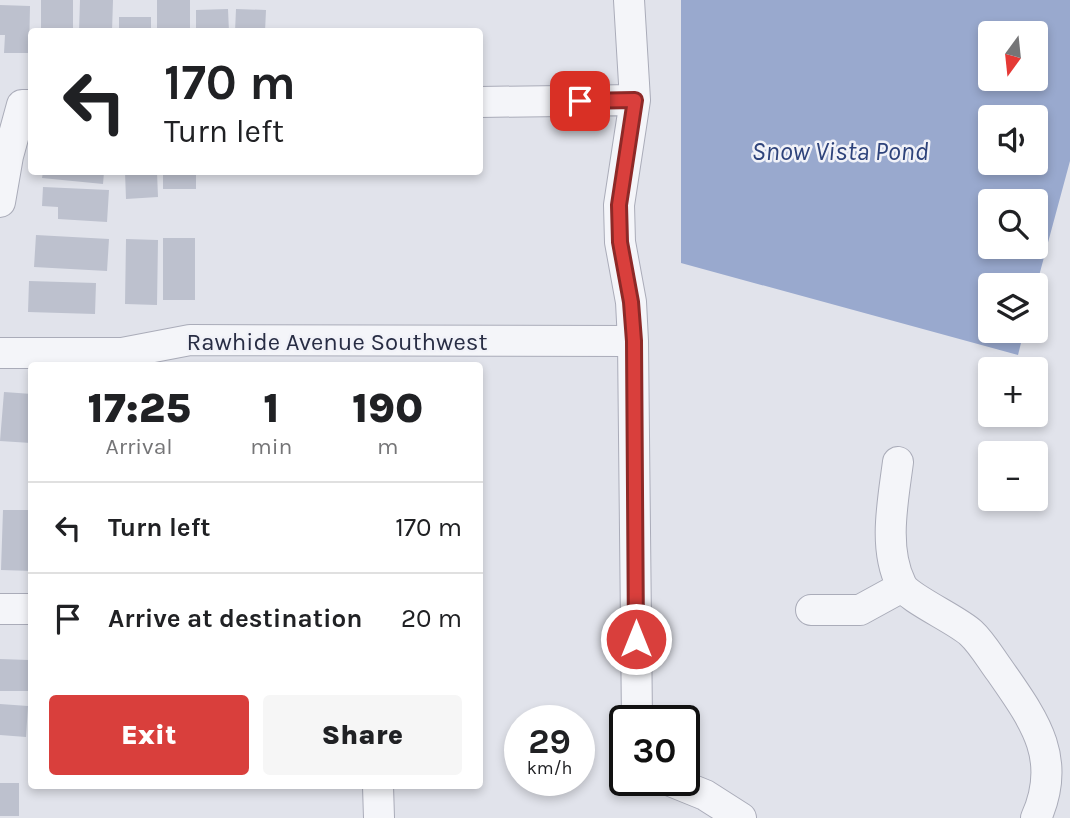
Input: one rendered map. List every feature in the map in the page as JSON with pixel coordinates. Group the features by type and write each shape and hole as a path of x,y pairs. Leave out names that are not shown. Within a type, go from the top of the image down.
{"street":[{"path":"629,0 635,100 619,205 620,242 631,302 634,341 637,705"},
{"path":"483,102 635,100"},
{"path":"0,202 8,156 27,105"},
{"name":"Rawhide Avenue Southwest","path":"0,353 122,353 190,340 378,353 634,341"},
{"path":"898,463 892,507 892,534 893,558 902,587 973,634 1027,709 1041,737 1047,767 1043,801 1036,818"},
{"path":"811,610 860,610 902,587"},
{"path":"0,609 28,609"},
{"path":"379,789 379,818"},
{"path":"700,793 741,818"}],"water":[{"name":"Snow Vista Pond","path":"681,0 1070,0 1070,161 1048,243 1048,189 978,189 978,259 1044,259 1040,273 978,273 978,343 1021,343 1018,355 681,263"}],"building":[{"path":"41,0 73,0 73,28 41,28"},
{"path":"80,0 113,0 112,28 79,28"},
{"path":"157,0 190,0 190,28 157,28"},
{"path":"0,5 30,6 28,53 4,53 5,35 0,35"},
{"path":"228,9 229,28 196,28 196,10"},
{"path":"236,9 266,10 265,28 235,28"},
{"path":"119,17 151,17 151,28 119,28"},
{"path":"42,175 104,175 103,184 42,178"},
{"path":"125,175 157,175 158,197 126,199"},
{"path":"163,175 196,175 196,189 163,189"},
{"path":"43,187 109,190 107,222 58,219 58,207 42,206"},
{"path":"36,235 109,239 107,271 34,267"},
{"path":"163,238 195,238 195,300 163,300"},
{"path":"126,239 158,240 157,305 125,304"},
{"path":"29,281 96,283 95,314 28,312"},
{"path":"4,392 28,394 28,443 0,441"},
{"path":"3,510 28,510 28,571 1,570"},
{"path":"0,659 28,660 28,691 0,691"},
{"path":"0,704 28,706 26,737 0,735"},
{"path":"0,783 19,783 19,816 0,816"}],"route":[{"path":"580,101 635,100 619,205 620,242 631,302 634,341 636,639"}]}
